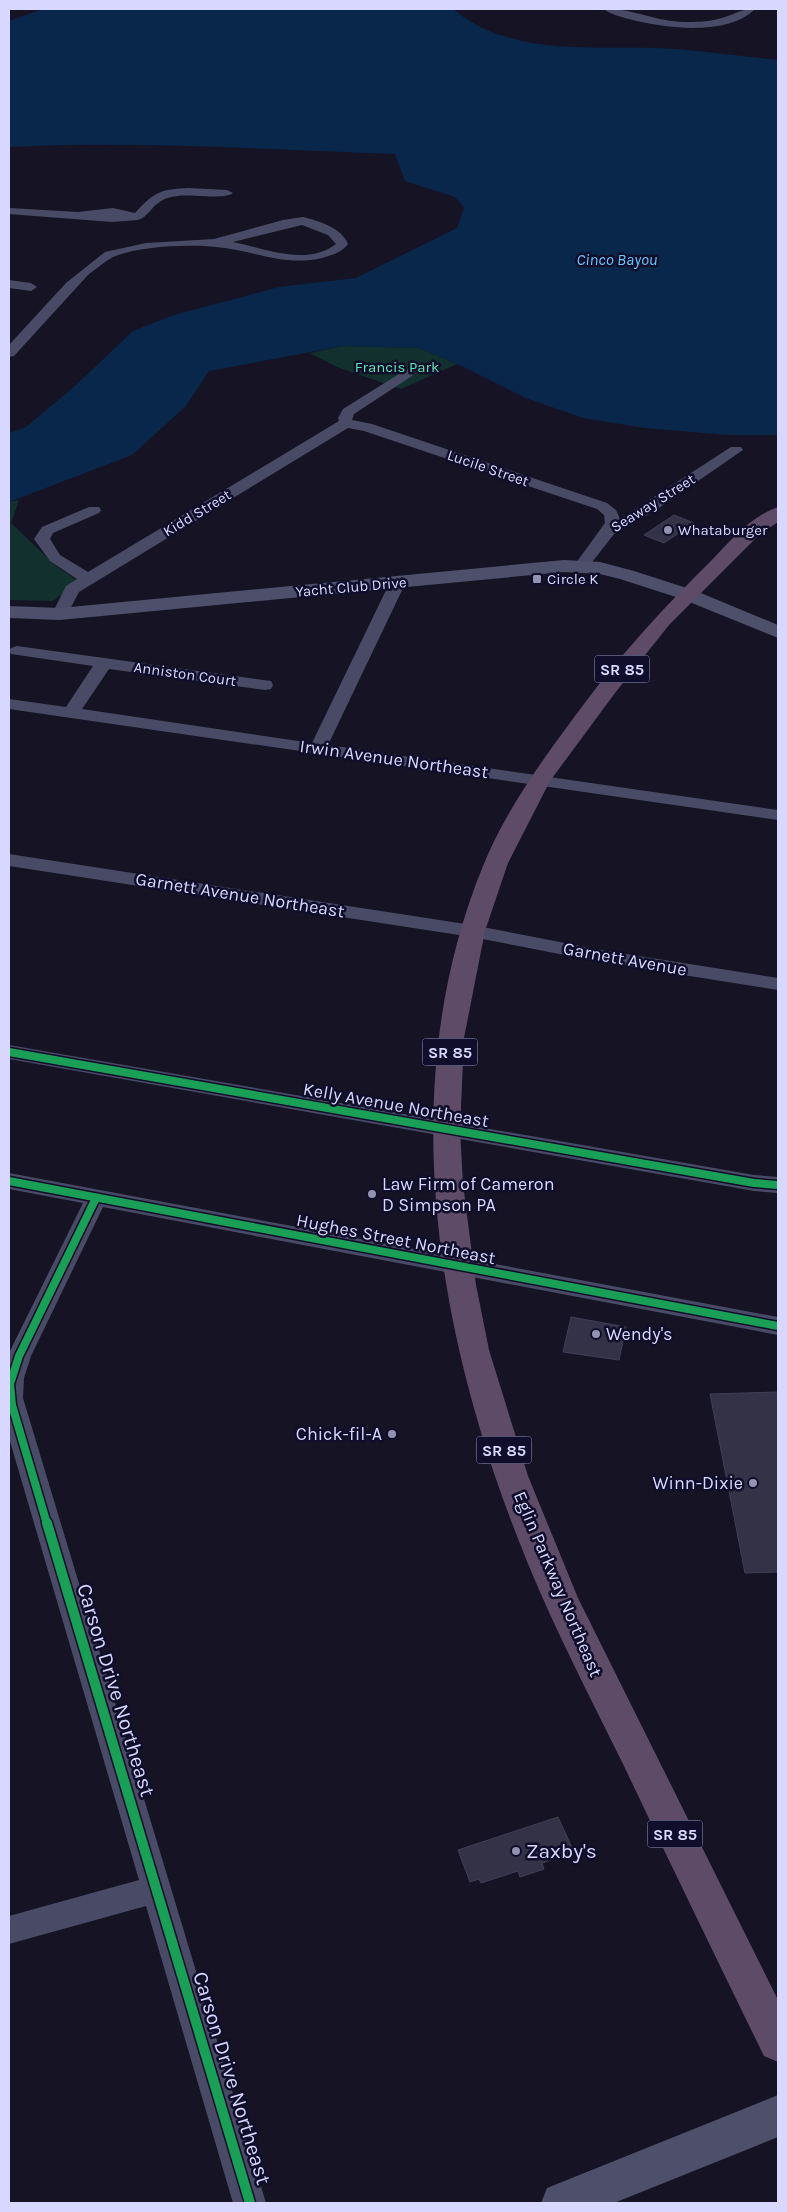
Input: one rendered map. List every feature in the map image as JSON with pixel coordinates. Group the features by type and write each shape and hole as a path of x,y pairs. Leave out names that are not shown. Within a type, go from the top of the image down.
{"highway":[{"name":"Eglin Parkway Northeast","path":"778,513 752,531 662,621 617,675 539,780 496,863 472,931 450,1038 446,1130 458,1266 474,1350 494,1419 538,1544 561,1600 778,2042"}],"main road":[{"name":"Yacht Club Drive","path":"10,614 60,614 564,566 600,568 689,595 778,632"},
{"path":"562,2203 778,2116"}],"street":[{"path":"609,9 644,20 691,24 723,21 739,16 750,9"},
{"path":"9,211 121,217 138,216 150,202 160,196 178,193 227,193"},
{"path":"9,354 83,273 99,260 110,255 131,250 215,243 283,224 303,221 332,232 340,238 342,244 326,253 286,259 215,243"},
{"path":"9,284 31,287"},
{"path":"346,423 345,418 348,412 407,373"},
{"name":"Lucile Street","path":"346,423 367,427 602,506 612,513 614,520 610,529"},
{"name":"Kidd Street","path":"60,614 72,589 82,576 346,423"},
{"name":"Seaway Street","path":"581,567 610,529 614,529 648,509 736,450"},
{"path":"82,576 55,558 42,539 43,534 53,527 94,510"},
{"path":"318,748 398,582"},
{"name":"Anniston Court","path":"17,651 266,685"},
{"path":"70,713 104,663"},
{"name":"Irwin Avenue Northeast","path":"9,704 778,815"},
{"name":"Garnett Avenue Northeast","path":"9,860 472,931"},
{"name":"Garnett Avenue","path":"472,931 601,956 778,984"},
{"name":"Kelly Avenue Northeast","path":"9,1052 446,1130 754,1183 778,1185"},
{"name":"Hughes Street Northeast","path":"9,1181 778,1326"},
{"name":"Carson Drive Northeast","path":"96,1198 10,1375 10,1402 250,2203"},
{"path":"9,1930 157,1889"}],"green space":[{"name":"Francis Park","path":"343,346 419,348 457,364 401,389 337,367 310,353"},
{"path":"19,500 11,523 56,566 78,581 53,601 9,600 9,502"}],"water":[{"name":"Cinco Bayou","path":"43,9 453,9 475,24 499,35 524,41 577,47 672,49 778,60 778,435 728,435 645,428 583,418 526,398 464,367 419,348 343,346 209,371 186,406 132,455 9,502 9,433 26,427 75,386 133,331 174,315 279,287 356,278 457,228 464,208 455,197 405,181 395,154 153,145 9,147 9,21"}],"building":[{"name":"Whataburger","path":"674,515 694,523 664,543 644,535"},
{"name":"Wendy's","path":"571,1317 626,1327 619,1360 563,1352"},
{"name":"Winn-Dixie","path":"778,1392 778,1572 745,1573 710,1394"},
{"name":"Zaxby's","path":"558,1817 574,1852 542,1863 544,1869 520,1877 518,1871 481,1883 479,1879 470,1882 458,1850"}],"cycle path":[{"path":"9,1052 754,1183 778,1185"},
{"path":"9,1181 778,1326"},
{"path":"96,1198 19,1356 11,1378 11,1398 14,1414 250,2203"}],"place":[{"name":"Whataburger","path":"668,530"},
{"name":"Circle K","path":"537,579"},
{"name":"Law Firm of Cameron D Simpson PA","path":"372,1194"},
{"name":"Wendy's","path":"596,1334"},
{"name":"Chick-fil-A","path":"392,1434"},
{"name":"Winn-Dixie","path":"753,1483"},
{"name":"Zaxby's","path":"516,1851"}]}
